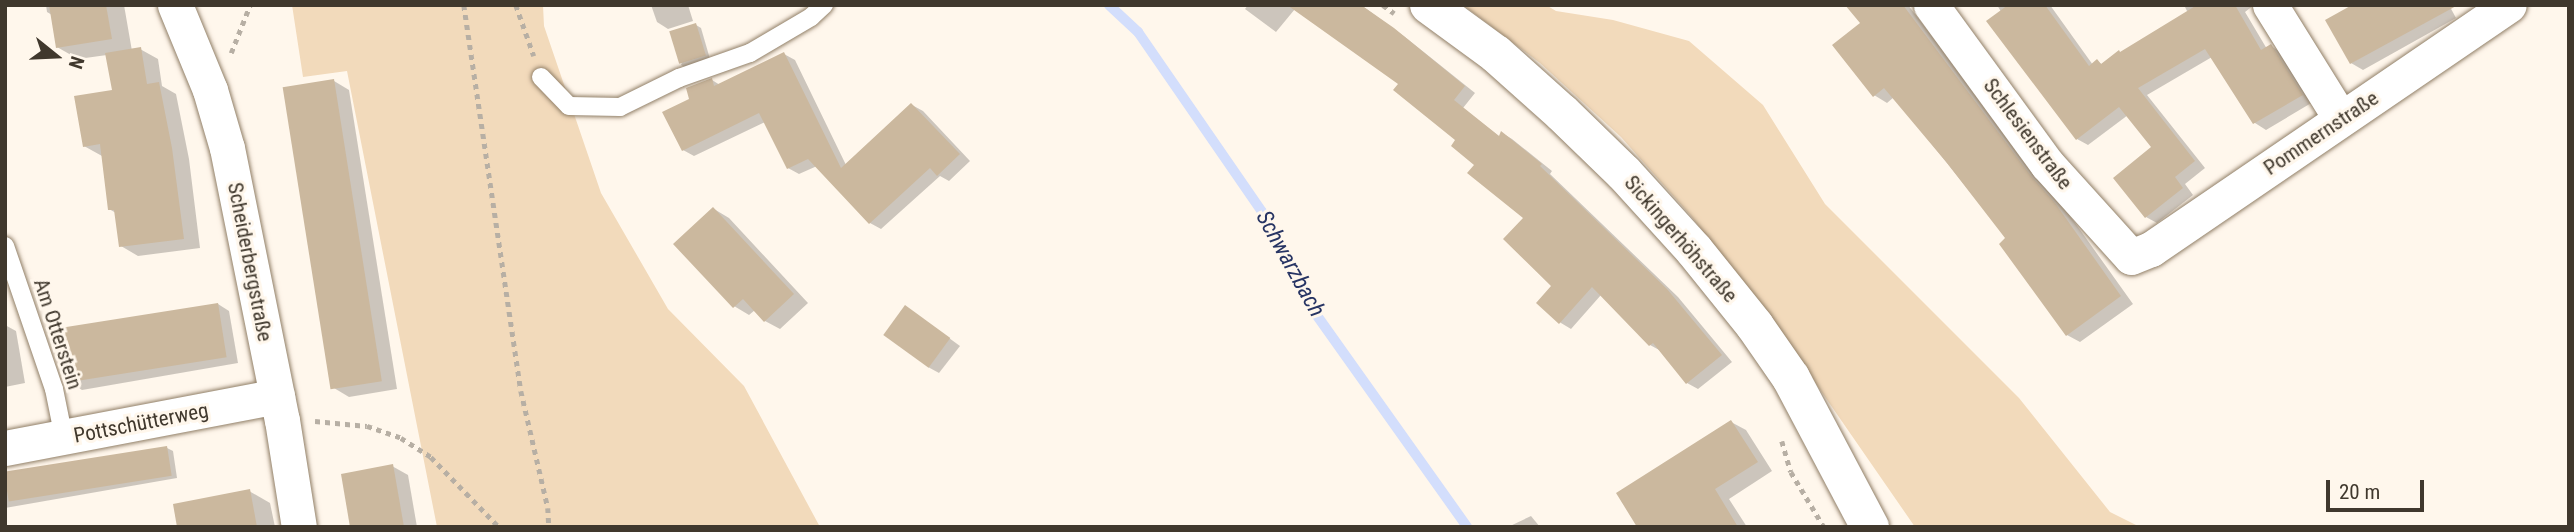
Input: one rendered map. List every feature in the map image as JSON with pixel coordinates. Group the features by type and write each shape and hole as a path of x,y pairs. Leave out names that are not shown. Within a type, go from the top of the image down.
{"main road":[{"name":"Sickingerhöhstraße","path":"1429,5 1496,54 1562,113 1624,173 1695,250 1755,326 1791,378 1870,527"}],"street":[{"name":"Scheiderbergstraße","path":"175,5 210,90 227,148 280,408 299,527"},
{"name":"Schlesienstraße","path":"1931,5 2047,164 2131,257"},
{"path":"2270,5 2341,119"},
{"name":"Pommernstraße","path":"2131,257 2151,249 2510,5"},
{"name":"Pottschütterweg","path":"5,448 280,408"}],"lane":[{"path":"541,77 569,106 620,107 679,78 750,53 811,17 824,5"},
{"name":"Am Otterstein","path":"5,246 54,389 64,438"}],"path":[{"path":"464,5 520,391 548,508 549,527"},
{"path":"516,5 541,77"},
{"path":"280,408 367,426 401,438 431,457 499,527"},
{"path":"1781,439 1791,472 1824,527"}],"shaded area":[{"path":"292,5 543,5 544,26 601,193 668,309 744,386 820,527 437,527 347,71 303,77"},
{"path":"1463,5 1546,5 1556,11 1613,20 1689,41 1763,105 1825,204 2019,398 2110,512 2140,527 1915,527 1776,326 1691,216 1621,137 1540,63"}],"building":[{"path":"49,5 106,5 112,39 56,48"},
{"path":"1287,5 1361,5 1394,28 1465,86 1454,100 1499,136 1501,131 1542,164 1540,166 1667,289 1722,355 1686,384 1653,343 1649,346 1592,287 1559,324 1536,303 1551,286 1503,239 1523,218 1467,173 1474,165 1451,146 1455,140 1393,90 1398,84"},
{"path":"1845,5 1903,5 2031,176 2055,203 2121,296 2066,336 1999,244 2005,238 1947,163 1884,88 1873,97 1832,45 1860,23"},
{"path":"2008,5 2045,5 2089,66 2097,59 2101,64 2119,50 2120,52 2197,5 2235,5 2261,50 2271,44 2303,95 2253,124 2205,49 2138,88 2195,161 2175,177 2183,188 2145,218 2113,178 2151,147 2119,107 2076,140 1986,21"},
{"path":"2352,5 2458,5 2350,64 2325,20"},
{"path":"696,23 706,56 679,64 669,31"},
{"path":"141,47 147,84 159,82 172,148 184,239 119,247 114,210 108,210 100,144 83,147 74,96 112,90 105,53"},
{"path":"784,52 841,168 911,103 960,154 937,176 930,168 869,224 808,159 787,169 759,113 682,151 662,112 689,99 686,88 712,78 714,86"},
{"path":"334,79 382,381 331,389 283,87"},
{"path":"713,207 794,294 764,322 743,299 733,308 673,244"},
{"path":"218,303 227,357 69,382 60,328"},
{"path":"905,305 950,338 929,368 883,335"},
{"path":"1731,420 1758,462 1715,489 1738,527 1637,527 1616,493"},
{"path":"167,446 172,476 9,501 5,472"},
{"path":"393,464 404,527 350,527 341,474"},
{"path":"250,489 257,527 177,527 173,504"}],"waterway":[{"name":"Schwarzbach","path":"1109,5 1138,32 1262,212 1313,310 1467,527"}]}
